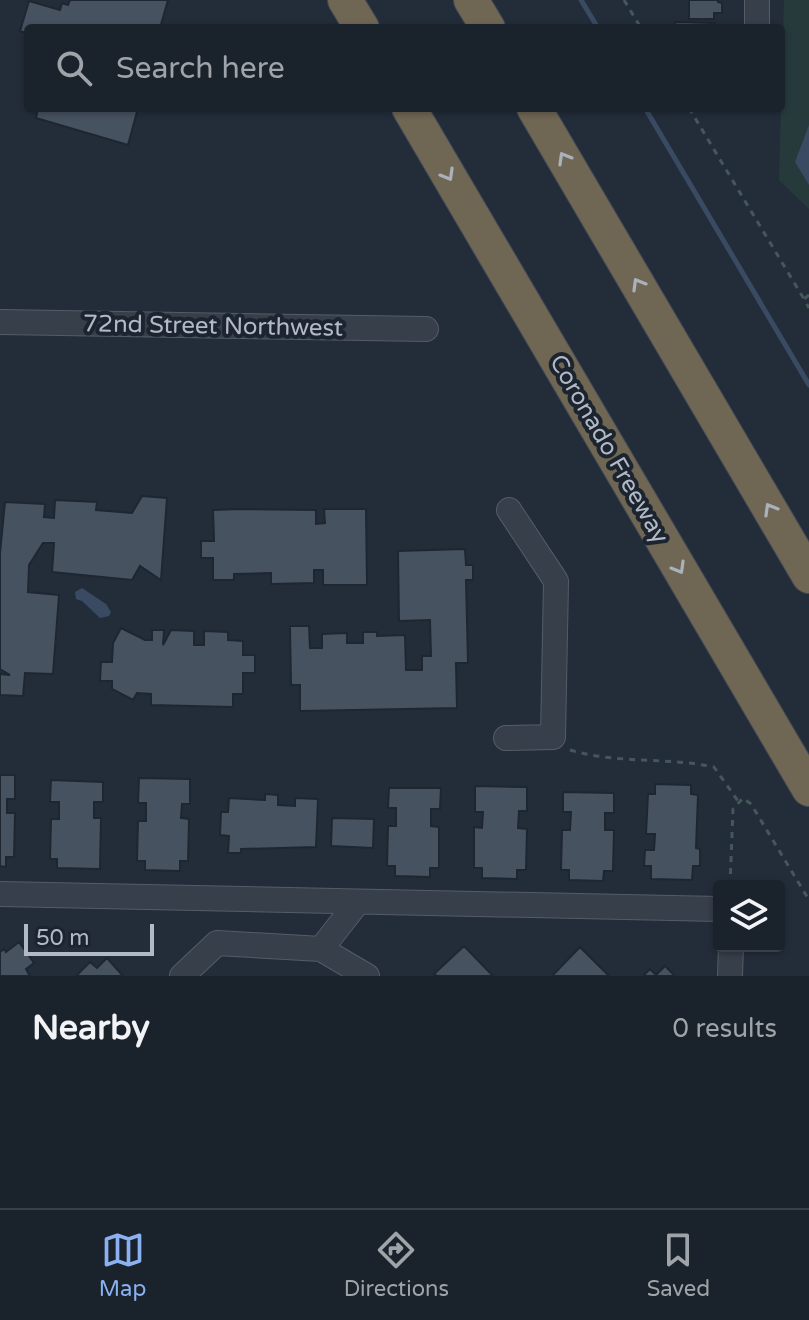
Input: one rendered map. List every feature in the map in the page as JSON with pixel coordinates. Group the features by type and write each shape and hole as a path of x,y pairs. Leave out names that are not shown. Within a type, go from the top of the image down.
{"highway":[{"path":"345,0 360,24"},
{"path":"471,0 486,24"},
{"name":"Coronado Freeway","path":"411,112 809,789"},
{"path":"536,112 809,576"}],"street":[{"path":"757,0 757,24"},
{"name":"72nd Street Northwest","path":"0,322 426,329"},
{"path":"506,738 553,737 556,581 509,510"},
{"path":"0,894 713,909"},
{"path":"321,949 357,903"},
{"path":"182,976 217,943 321,949 367,976"},
{"path":"730,976 731,952"}],"path":[{"path":"624,0 639,24"},
{"path":"691,112 809,308"},
{"path":"804,299 809,295"},
{"path":"569,750 588,756 684,761 714,767 738,801"},
{"path":"730,880 733,809 743,798 751,804 809,900"}],"green space":[{"path":"784,0 809,0 809,209 779,180 781,112 785,112"}],"water":[{"path":"809,125 809,185 795,162"},
{"path":"82,588 106,604 111,612 109,616 100,618 76,599 75,592"}],"building":[{"path":"70,0 168,0 161,24 24,24 24,32 20,31 29,1 60,10 62,3 68,5"},
{"path":"689,0 718,0 722,3 722,13 714,13 714,19 689,19"},
{"path":"675,22 715,23 715,24"},
{"path":"37,112 137,112 128,145 36,118"},
{"path":"142,496 167,498 161,580 140,566 132,580 52,572 54,543 43,543 29,565 28,592 59,595 53,674 25,673 23,696 0,695 0,674 10,675 0,669 0,553 5,502 45,504 44,517 54,518 55,500 97,502 96,510 132,513"},
{"path":"324,509 366,509 367,585 323,585 323,570 314,570 314,583 271,584 271,573 234,574 234,580 213,580 213,558 201,558 201,541 214,541 213,510 316,510 316,524 325,523"},
{"path":"465,549 466,565 473,565 473,580 466,580 468,663 456,663 457,708 300,711 300,685 291,685 290,626 309,626 310,648 322,648 322,634 347,633 347,643 363,643 363,632 377,632 377,636 405,635 406,670 422,670 422,656 431,656 430,620 399,621 398,551"},
{"path":"121,628 145,640 152,640 152,630 164,630 163,645 171,630 194,631 194,645 204,645 204,631 228,632 228,640 243,641 243,655 255,655 255,673 243,673 243,694 233,694 233,707 151,705 151,694 137,693 133,700 112,689 112,681 100,681 101,662 112,662 113,643"},
{"path":"0,775 15,775 15,799 7,799 7,813 15,813 14,857 6,857 6,867 0,866"},
{"path":"139,778 190,779 190,804 182,804 181,818 189,819 188,861 180,861 180,871 145,870 145,861 137,861 138,821 146,821 146,803 138,803"},
{"path":"51,780 103,782 103,802 94,802 94,818 101,818 100,869 57,868 57,859 50,859 51,819 59,819 59,802 50,802"},
{"path":"655,784 691,785 691,794 698,795 696,848 700,849 700,866 693,866 692,880 651,879 651,866 644,866 645,850 654,850 655,834 646,834 648,794 655,794"},
{"path":"475,786 527,787 527,811 519,811 518,828 527,829 526,870 517,870 517,879 482,878 482,868 474,868 474,827 482,828 483,812 475,812"},
{"path":"389,788 441,788 440,809 431,809 431,826 439,827 439,868 430,868 430,877 395,876 395,866 387,866 388,826 396,826 396,808 388,808"},
{"path":"563,792 614,793 614,813 605,813 605,830 614,830 613,871 604,871 603,881 569,880 569,870 561,870 562,830 570,830 571,812 563,812"},
{"path":"265,794 278,795 278,805 295,806 295,798 318,799 316,847 241,849 241,853 228,853 229,836 220,835 221,812 228,812 229,798 265,800"},
{"path":"332,818 374,819 373,848 331,846"},
{"path":"19,942 34,963 26,969 30,976 0,976 0,952 4,949 6,952"},
{"path":"464,946 493,976 434,974"},
{"path":"580,947 609,976 552,976"},
{"path":"107,958 123,976 76,976 90,962 97,968"},
{"path":"665,966 675,976 643,976 650,969 656,975"}],"waterway":[{"path":"581,0 596,24"},
{"path":"647,112 809,385"}]}
